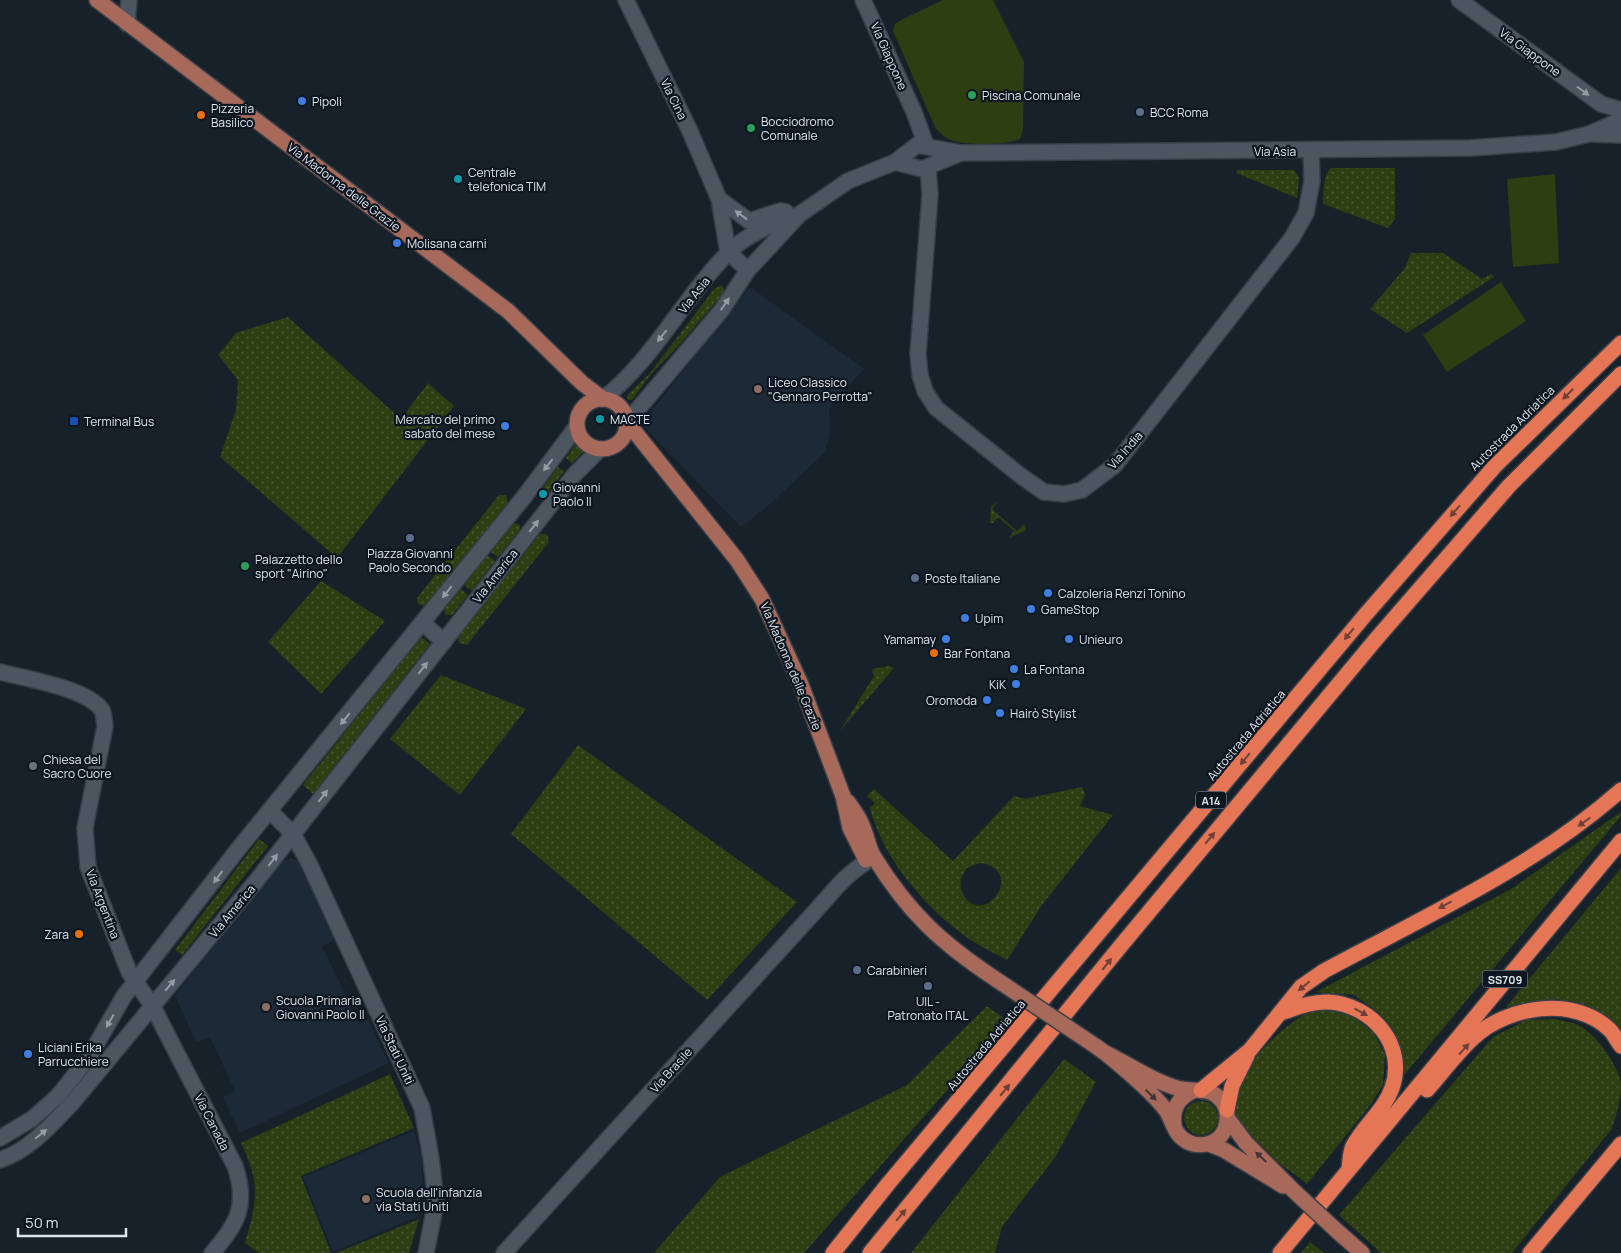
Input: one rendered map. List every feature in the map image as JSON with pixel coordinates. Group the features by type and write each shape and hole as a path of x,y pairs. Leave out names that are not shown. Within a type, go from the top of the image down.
{"highway":[{"name":"Autostrada Adriatica","path":"833,1253 888,1184 1366,614 1495,466 1602,359 1621,343"},
{"name":"A14","path":"870,1253 1119,948 1377,638 1510,486 1617,378"},
{"path":"1227,1115 1232,1086 1250,1050 1301,987 1324,971 1512,869 1553,844 1591,816 1621,790"},
{"name":"SS709","path":"1280,1253 1621,842"},
{"path":"1281,1012 1315,1003 1341,1004 1376,1021 1385,1033 1394,1054 1392,1086 1385,1104 1353,1146 1349,1170"},
{"path":"1391,1118 1420,1098 1474,1037 1520,1012 1541,1008 1563,1009 1587,1016 1610,1030 1621,1046"},
{"path":"1197,1091 1250,1050"},
{"path":"1530,1253 1617,1149 1621,1134"}],"main road":[{"name":"Via Madonna delle Grazie","path":"97,0 508,311 582,384 603,399 617,404 625,415 626,422 648,451 738,560 762,599 800,682 843,796 850,828 871,864 924,924 952,948 1100,1049"},
{"path":"582,384 584,406 577,426 582,439 593,447 607,448 620,441 624,435 626,422"},
{"path":"584,406 596,399 603,399"},
{"path":"620,441 648,451"},
{"path":"1100,1049 1174,1087 1217,1096 1246,1143 1295,1192 1362,1253"},
{"path":"1100,1049 1165,1109 1183,1139 1190,1144 1209,1144 1224,1150 1275,1182 1295,1192"},
{"path":"1174,1125 1173,1117 1178,1101 1197,1091"},
{"path":"1209,1144 1222,1135 1227,1115"}],"street":[{"path":"127,24 128,0"},
{"name":"Via Cina","path":"626,0 689,129 719,200 728,252"},
{"name":"Via Giappone","path":"864,0 914,112 920,146"},
{"name":"Via Giappone","path":"1459,0 1602,104 1621,110"},
{"path":"1602,104 1614,123"},
{"name":"Via Asia","path":"626,422 721,311 748,270 800,214 848,181 895,162 920,146 961,153 1470,148 1556,142 1589,134 1614,123"},
{"name":"Via Asia","path":"1589,134 1621,135"},
{"path":"920,146 933,155 924,167 909,159 920,146"},
{"name":"Via India","path":"924,167 930,195 918,354 920,375 925,391 936,408 1020,476 1044,492 1064,494 1082,490 1114,465 1292,238 1306,213 1312,181 1311,151"},
{"name":"Via Asia","path":"924,167 961,153"},
{"path":"895,162 924,167"},
{"path":"719,200 749,221 780,211 800,214"},
{"name":"Via Asia","path":"603,399 622,383 728,252 763,228 800,214"},
{"path":"728,252 748,270"},
{"path":"0,1138 32,1118 58,1096 89,1057 124,996 139,988 270,811 524,496 577,426"},
{"name":"Via America","path":"0,1160 8,1158 43,1134 73,1102 153,1007 293,834 575,474 600,449"},
{"path":"524,496 547,510"},
{"path":"422,623 444,642"},
{"name":"Via Argentina","path":"0,672 80,694 94,702 103,712 105,726 84,828 85,848 93,881 139,988"},
{"name":"Via Stati Uniti","path":"270,811 293,834 333,913 422,1108 431,1158 436,1202 426,1253"},
{"name":"Via Brasile","path":"504,1253 810,917 838,888 855,880 871,864"},
{"name":"Via Canada","path":"139,988 153,1007 235,1166 241,1184 241,1201 237,1220 212,1253"}],"shaded area":[{"name":"Liceo Classico \"Gennaro Perrotta\"","path":"750,287 864,369 829,408 830,433 825,452 768,506 741,527 641,424"},
{"name":"Scuola Primaria Giovanni Paolo II","path":"291,858 300,861 335,940 322,946 359,1023 368,1019 389,1063 240,1133 223,1097 235,1091 210,1037 196,1042 175,995 279,863"},
{"name":"Scuola dell'infanzia via Stati Uniti","path":"414,1131 421,1157 423,1181 419,1216 333,1252 303,1177"}],"green space":[{"name":"Piscina Comunale","path":"943,0 993,0 1024,62 1023,130 1020,139 996,144 958,142 942,135 935,127 893,31 895,24 901,20"},
{"path":"1331,168 1395,168 1395,219 1388,228 1323,204 1326,175"},
{"path":"1237,170 1294,170 1299,178 1297,198 1236,173"},
{"path":"1555,174 1559,263 1513,267 1507,179"},
{"path":"1411,253 1443,253 1482,279 1491,274 1494,277 1407,333 1370,309 1405,268"},
{"path":"1501,282 1526,321 1447,372 1423,335"},
{"path":"722,285 724,289 722,295 651,374 632,400 628,400 627,395 650,373 714,289"},
{"path":"288,317 401,419 428,383 454,406 337,558 220,457 236,410 238,380 218,355 236,333"},
{"path":"577,442 586,449 572,463 566,458"},
{"path":"558,467 564,471 547,494 546,490 542,489"},
{"path":"499,495 506,495 508,503 425,606 418,604 417,598"},
{"path":"997,502 992,509 1017,531 1024,524 1026,530 1009,538 1014,531 998,517 993,523 990,523 991,506"},
{"path":"514,523 520,525 520,530 498,557 490,551"},
{"path":"540,534 547,534 549,542 467,645 459,643 458,636"},
{"path":"487,555 495,561 472,591 463,584"},
{"path":"321,581 385,621 321,694 268,642"},
{"path":"460,588 468,595 452,615 446,615 444,609"},
{"path":"421,637 430,644 313,794 303,785"},
{"path":"889,666 894,668 840,731 874,676 872,669"},
{"path":"441,675 526,709 460,795 390,739"},
{"path":"578,745 797,902 707,1000 511,834"},
{"path":"1082,787 1085,794 1080,806 1113,815 1042,905 1007,960 978,944 946,921 905,878 884,844 870,808 875,803 867,796 874,789 953,861 1014,796 1025,799","holes":["980,863 994,868 1000,876 1001,885 997,895 990,902 981,905 971,903 963,894 961,887 965,871 967,868"]},
{"path":"1621,812 1621,816 1405,1074 1398,1039 1378,1012 1354,995 1316,992 1511,889"},
{"path":"259,839 268,846 182,955 175,950"},
{"path":"1621,868 1621,1034 1596,1009 1558,999 1506,1007"},
{"path":"987,1006 1008,1021 804,1253 654,1253 720,1177 907,1085"},
{"path":"1315,1008 1337,1010 1354,1017 1374,1033 1385,1055 1383,1085 1371,1104 1307,1184 1268,1155 1249,1137 1237,1120 1234,1104 1238,1087 1246,1071 1258,1055 1287,1026"},
{"path":"1555,1019 1576,1024 1585,1029 1599,1042 1611,1059 1619,1076 1621,1090 1619,1102 1611,1130 1512,1253 1381,1253 1339,1215 1493,1037 1526,1020"},
{"path":"1064,1059 1096,1082 1056,1156 1002,1227 995,1253 911,1253"},
{"path":"390,1074 414,1128 301,1176 331,1253 259,1253 245,1243 255,1193 252,1170 241,1143"},
{"path":"1201,1101 1208,1102 1213,1106 1217,1111 1217,1125 1213,1130 1208,1134 1201,1135 1194,1134 1189,1130 1185,1125 1184,1118 1185,1111 1189,1106 1194,1102"},
{"path":"419,1219 409,1253 336,1253"},
{"path":"1310,1242 1324,1253 1301,1253"}],"place":[{"name":"Piscina Comunale","path":"972,95"},
{"name":"Pipoli","path":"302,101"},
{"name":"BCC Roma","path":"1140,112"},
{"name":"Pizzeria Basilico","path":"201,115"},
{"name":"Bocciodromo Comunale","path":"751,128"},
{"name":"Centrale telefonica TIM","path":"458,179"},
{"name":"Molisana carni","path":"397,243"},
{"name":"Liceo Classico \"Gennaro Perrotta\"","path":"758,389"},
{"name":"MACTE","path":"600,419"},
{"name":"Terminal Bus","path":"74,421"},
{"name":"Mercato del primo sabato del mese","path":"505,426"},
{"name":"Giovanni Paolo II","path":"543,494"},
{"name":"Piazza Giovanni Paolo Secondo","path":"410,538"},
{"name":"Palazzetto dello sport \"Airino\"","path":"245,566"},
{"name":"Poste Italiane","path":"915,578"},
{"name":"Calzoleria Renzi Tonino","path":"1048,593"},
{"name":"GameStop","path":"1031,609"},
{"name":"Upim","path":"965,618"},
{"name":"Yamamay","path":"946,639"},
{"name":"Unieuro","path":"1069,639"},
{"name":"Bar Fontana","path":"934,653"},
{"name":"La Fontana","path":"1014,669"},
{"name":"KiK","path":"1016,684"},
{"name":"Oromoda","path":"987,700"},
{"name":"Hairò Stylist","path":"1000,713"},
{"name":"Chiesa del Sacro Cuore","path":"33,766"},
{"name":"Zara","path":"79,934"},
{"name":"Carabinieri","path":"857,970"},
{"name":"UIL - Patronato ITAL","path":"928,986"},
{"name":"Scuola Primaria Giovanni Paolo II","path":"266,1007"},
{"name":"Liciani Erika Parrucchiere","path":"28,1054"},
{"name":"Scuola dell'infanzia via Stati Uniti","path":"366,1199"}]}
